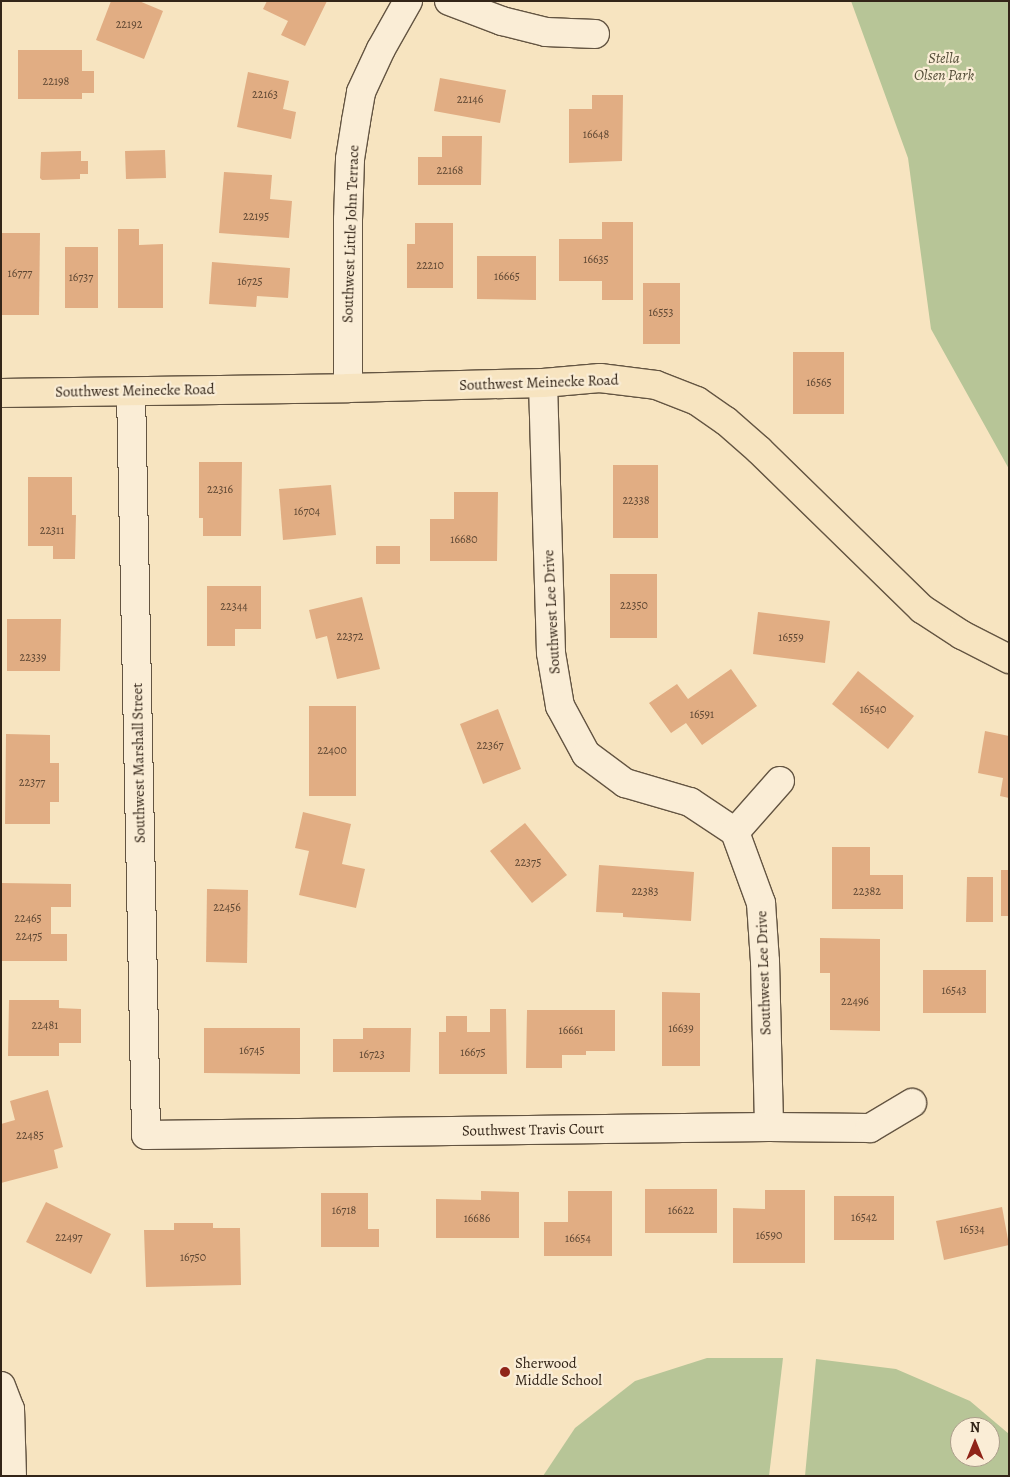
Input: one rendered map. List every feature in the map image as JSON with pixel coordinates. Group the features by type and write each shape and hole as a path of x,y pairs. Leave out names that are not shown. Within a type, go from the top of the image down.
{"main road":[{"name":"Southwest Meinecke Road","path":"1,393 348,388 543,383 600,378 656,385 697,401 726,421 747,439 922,609 970,640 1009,659"}],"street":[{"name":"Southwest Little John Terrace","path":"348,388 348,220 350,160 356,121 362,92 381,50 408,1"},
{"path":"449,1 502,21 546,32 595,34"},
{"name":"Southwest Lee Drive","path":"543,383 551,654 560,706 586,754 625,783 690,802 734,832 761,903 765,961 769,1127"},
{"name":"Southwest Marshall Street","path":"131,392 146,1135"},
{"path":"734,832 780,781"},
{"name":"Southwest Travis Court","path":"146,1135 769,1127 870,1128 912,1103"},
{"path":"1,1386 10,1409 12,1476"}],"green space":[{"name":"Stella Olsen Park","path":"851,1 1009,1 1009,469 931,329 908,158"},
{"path":"707,1358 783,1358 769,1476 543,1476 575,1428 635,1381"},
{"path":"816,1359 896,1369 970,1401 989,1417 950,1417 950,1467 1000,1467 1000,1426 1009,1434 1009,1476 805,1476"}],"building":[{"path":"111,1 139,1 163,11 144,59 96,40"},
{"path":"267,1 327,1 305,46 281,35 288,21 263,9"},
{"path":"18,50 82,50 82,71 94,71 94,93 82,93 82,99 18,99"},
{"path":"248,72 289,81 283,109 296,112 291,139 237,127"},
{"path":"440,78 506,90 500,123 434,111"},
{"path":"592,95 623,95 622,161 569,163 569,109 592,109"},
{"path":"442,136 482,136 481,185 418,185 418,157 442,157"},
{"path":"165,150 166,178 126,179 125,151"},
{"path":"81,151 81,161 88,161 88,174 80,174 80,179 42,180 40,178 41,152"},
{"path":"224,172 272,175 270,199 292,201 289,238 219,233"},
{"path":"602,222 633,222 633,300 602,300 602,281 559,281 559,239 602,239"},
{"path":"415,223 453,223 453,288 407,288 407,244 415,244"},
{"path":"118,229 139,229 139,245 163,244 163,308 118,308"},
{"path":"1,233 40,233 39,315 1,315"},
{"path":"65,247 98,247 98,308 65,308"},
{"path":"477,256 536,256 536,300 477,299"},
{"path":"212,262 290,268 288,298 257,296 256,307 209,304"},
{"path":"643,283 680,283 680,344 643,344"},
{"path":"793,352 844,352 844,414 793,414"},
{"path":"199,462 242,462 241,536 203,536 203,518 199,518"},
{"path":"613,465 658,465 658,538 613,538"},
{"path":"28,477 72,477 72,515 76,515 75,559 53,559 53,546 28,546"},
{"path":"331,485 336,535 283,540 279,489"},
{"path":"454,492 498,492 497,561 430,561 430,519 454,519"},
{"path":"376,546 400,546 400,564 376,564"},
{"path":"610,574 657,574 657,638 610,638"},
{"path":"207,586 261,586 261,629 235,629 235,646 207,646"},
{"path":"362,597 380,669 337,679 327,636 316,639 309,610"},
{"path":"758,612 830,621 825,663 753,654"},
{"path":"7,619 61,619 60,671 7,671"},
{"path":"731,669 757,706 702,745 686,723 671,733 649,703 677,684 688,699"},
{"path":"858,671 914,716 888,749 832,704"},
{"path":"309,706 356,706 356,796 309,796"},
{"path":"498,709 521,769 483,784 460,724"},
{"path":"985,731 1009,736 1009,798 1000,796 1003,778 978,773"},
{"path":"6,734 50,735 50,763 59,763 59,802 50,802 50,824 5,824"},
{"path":"303,812 351,824 342,864 365,869 356,908 299,895 309,851 295,848"},
{"path":"525,823 567,875 532,903 490,851"},
{"path":"832,847 870,847 870,875 903,875 903,909 832,909"},
{"path":"599,865 694,872 691,921 623,917 623,913 596,912"},
{"path":"1001,870 1009,870 1009,916 1001,916"},
{"path":"967,877 993,877 993,922 966,922"},
{"path":"1,883 71,884 71,907 51,907 51,934 67,934 67,961 1,961"},
{"path":"207,889 248,890 247,963 206,962"},
{"path":"820,938 880,939 880,1031 830,1030 830,973 820,973"},
{"path":"923,970 986,970 986,1013 923,1013"},
{"path":"662,992 700,993 700,1066 662,1066"},
{"path":"9,1000 59,1000 59,1008 81,1009 81,1043 59,1043 59,1056 8,1056"},
{"path":"490,1009 506,1009 507,1074 439,1074 439,1032 446,1032 446,1016 467,1016 467,1032 490,1032"},
{"path":"527,1010 615,1010 615,1051 586,1051 586,1055 562,1055 562,1068 526,1068"},
{"path":"204,1028 300,1028 300,1074 204,1073"},
{"path":"363,1028 411,1028 410,1072 333,1072 333,1039 363,1039"},
{"path":"48,1090 63,1147 54,1150 58,1168 1,1183 1,1124 15,1120 10,1101"},
{"path":"645,1189 717,1189 717,1233 645,1233"},
{"path":"765,1190 805,1190 805,1263 733,1263 733,1208 765,1209"},
{"path":"481,1191 519,1192 519,1238 436,1238 436,1199 481,1200"},
{"path":"568,1191 612,1191 612,1256 544,1256 544,1222 568,1222"},
{"path":"321,1193 368,1193 368,1229 379,1229 379,1247 321,1247"},
{"path":"834,1196 894,1196 894,1240 834,1240"},
{"path":"46,1202 111,1234 91,1274 26,1242"},
{"path":"1002,1207 1009,1245 944,1260 936,1221"},
{"path":"174,1223 213,1223 213,1228 240,1228 241,1285 146,1287 144,1230 174,1230"}],"place":[{"name":"Sherwood Middle School","path":"505,1372"}]}
